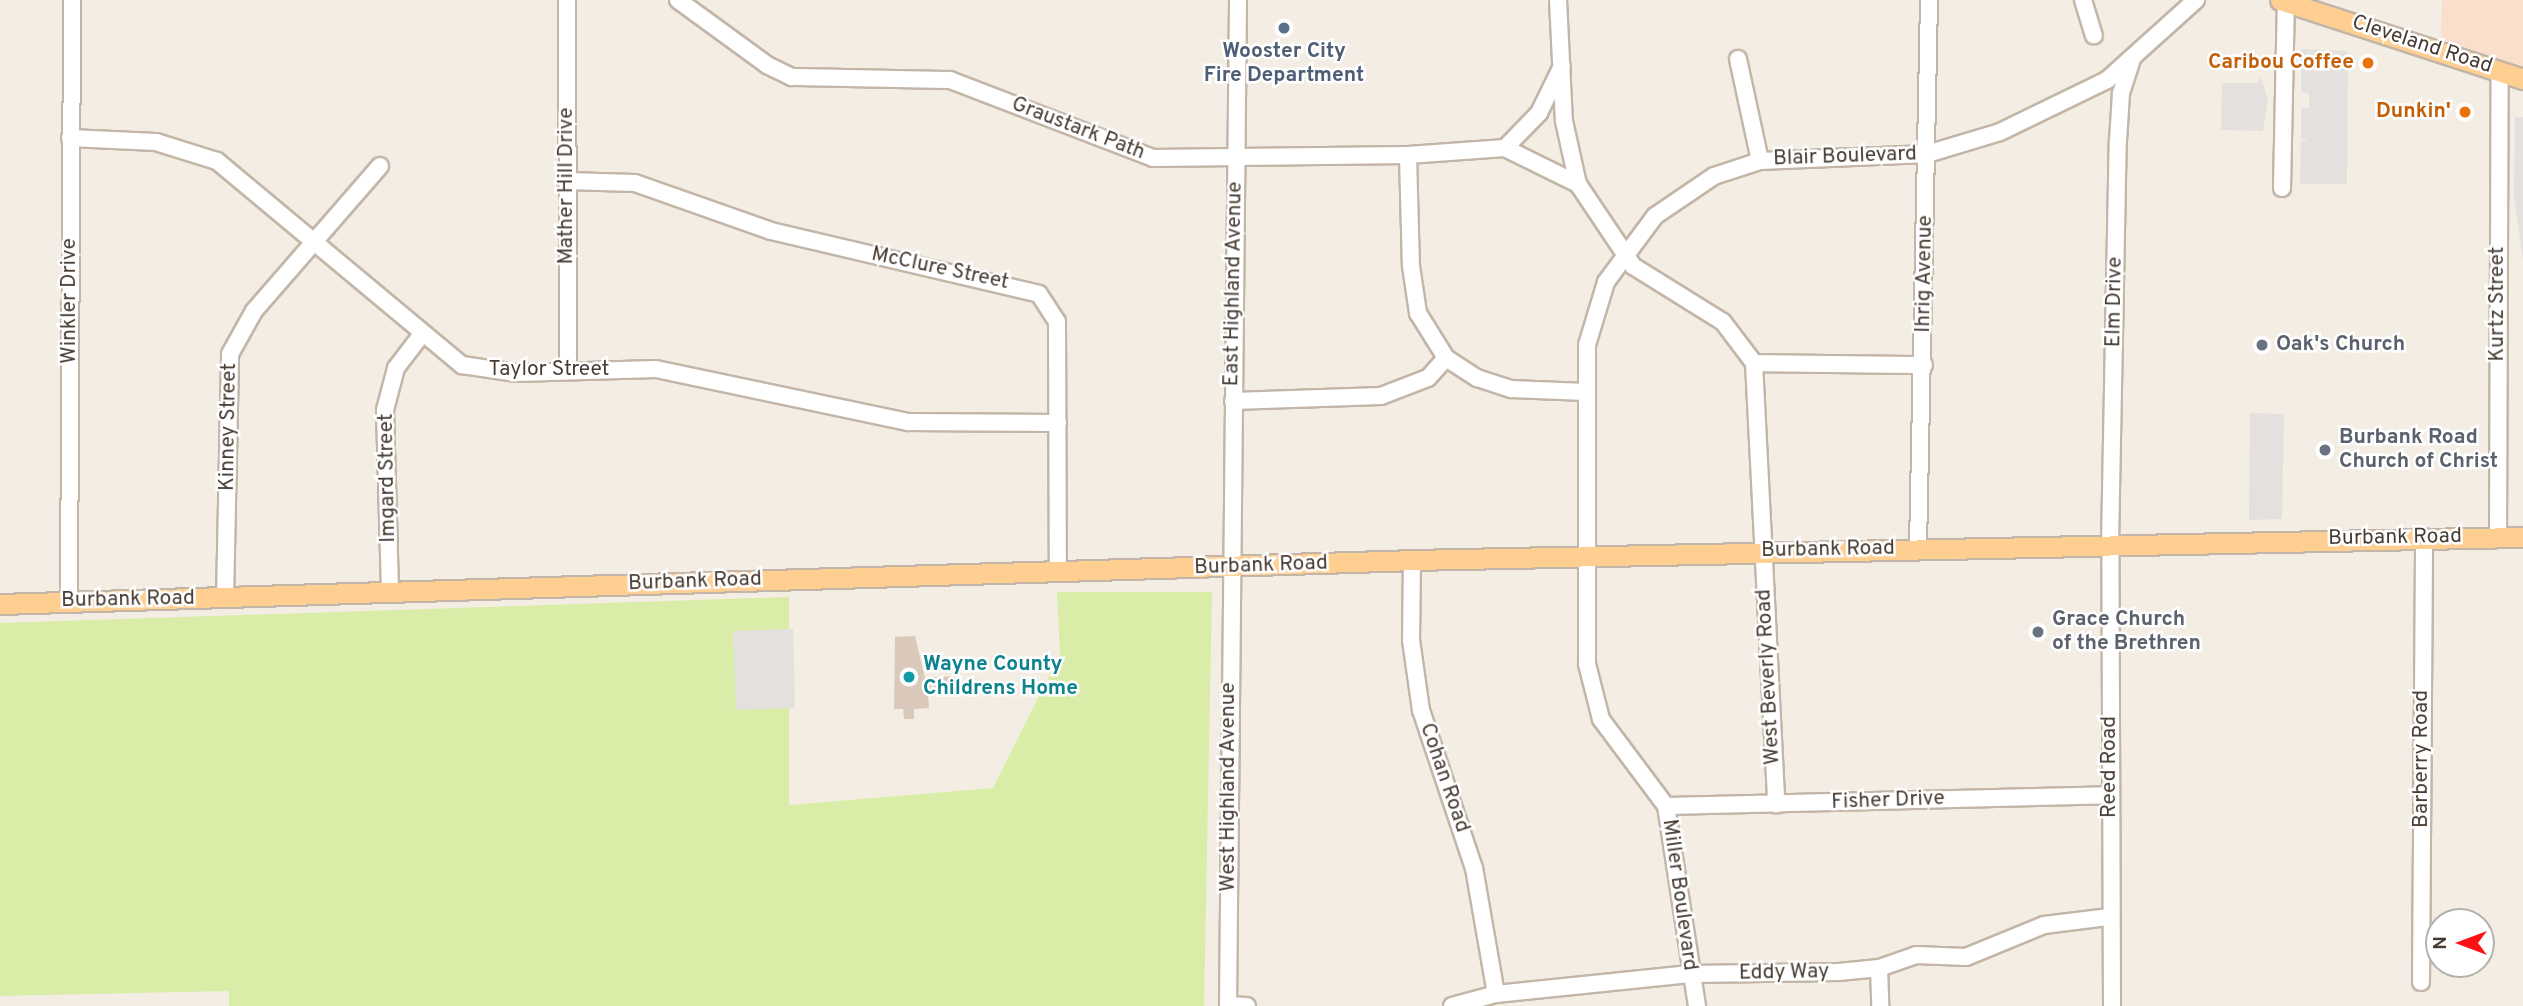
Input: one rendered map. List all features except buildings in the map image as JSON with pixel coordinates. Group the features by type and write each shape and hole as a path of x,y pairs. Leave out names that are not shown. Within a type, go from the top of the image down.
{"main road":[{"name":"Cleveland Road","path":"2283,1 2523,79"},
{"name":"Burbank Road","path":"0,604 1587,555 2523,537"}],"street":[{"name":"Winkler Drive","path":"69,601 72,0"},
{"name":"Mather Hill Drive","path":"567,0 568,371"},
{"name":"Graustark Path","path":"678,0 767,65 792,77 950,80 1137,154 1235,160 1408,155 1504,148"},
{"name":"East Highland Avenue","path":"1230,568 1238,0"},
{"path":"1558,0 1566,134 1578,184 1623,253 1651,280 1723,322 1754,363 1924,365"},
{"name":"Ihrig Avenue","path":"1918,548 1924,365 1929,0"},
{"path":"2083,0 2094,35"},
{"name":"Blair Boulevard","path":"1587,555 1586,392 1592,320 1623,253 1655,216 1687,191 1760,161 1927,154 2000,132 2077,97 2132,62 2196,0"},
{"path":"2282,188 2283,1"},
{"path":"1738,59 1760,161"},
{"name":"Elm Drive","path":"2110,544 2119,104 2132,62"},
{"path":"1562,66 1539,113 1504,148 1578,184"},
{"name":"Kurtz Street","path":"2497,537 2500,71"},
{"name":"Taylor Street","path":"70,138 156,142 217,161 448,357 480,370 656,369 936,426 1058,423"},
{"path":"1408,155 1411,266 1418,313 1446,358 1477,378 1511,389 1586,392"},
{"name":"Kinney Street","path":"225,598 230,354 254,311 380,166"},
{"name":"McClure Street","path":"566,181 635,183 771,231 1039,294 1057,322 1058,572"},
{"name":"Imgard Street","path":"390,590 385,410 396,368 422,334"},
{"path":"1233,401 1381,396 1428,378 1446,358"},
{"name":"West Beverly Road","path":"1754,363 1761,551 1776,804"},
{"name":"Barberry Road","path":"2416,982 2419,537"},
{"name":"Reed Road","path":"2109,1006 2110,544"},
{"name":"Miller Boulevard","path":"1587,555 1584,598 1593,694 1601,719 1666,806 1696,1006"},
{"name":"Cohan Road","path":"1412,560 1411,640 1421,710 1474,868 1496,994"},
{"name":"West Highland Avenue","path":"1228,1005 1230,568"},
{"name":"Fisher Drive","path":"1666,806 2110,795"},
{"name":"Eddy Way","path":"1452,1006 1496,994 1690,974 1879,968 1916,955 1986,953 2044,925 2108,917"},
{"path":"1879,968 1880,1006"},
{"path":"1228,1005 1247,1006"}],"shaded area":[{"path":"2442,0 2523,0 2523,67 2441,39"},
{"path":"2301,49 2348,51 2347,184 2300,184 2301,141 2308,140 2301,138 2301,109 2309,108 2309,93 2301,92"},
{"path":"2261,77 2268,100 2263,131 2221,130 2222,83 2257,83"},
{"path":"2515,117 2523,117 2523,259 2514,196"},
{"path":"2250,413 2284,414 2282,519 2249,520"},
{"path":"793,629 795,708 736,710 733,631"}],"green space":[{"path":"1057,592 1212,592 1204,1006 229,1006 229,991 0,996 0,623 789,597 789,805 993,788 1060,654"}],"place":[{"name":"Wooster City Fire Department","path":"1284,28"},
{"name":"Caribou Coffee","path":"2368,63"},
{"name":"Dunkin'","path":"2465,112"},
{"name":"Oak's Church","path":"2262,345"},
{"name":"Burbank Road Church of Christ","path":"2325,450"},
{"name":"Grace Church of the Brethren","path":"2038,632"},
{"name":"Wayne County Childrens Home","path":"909,677"}]}
